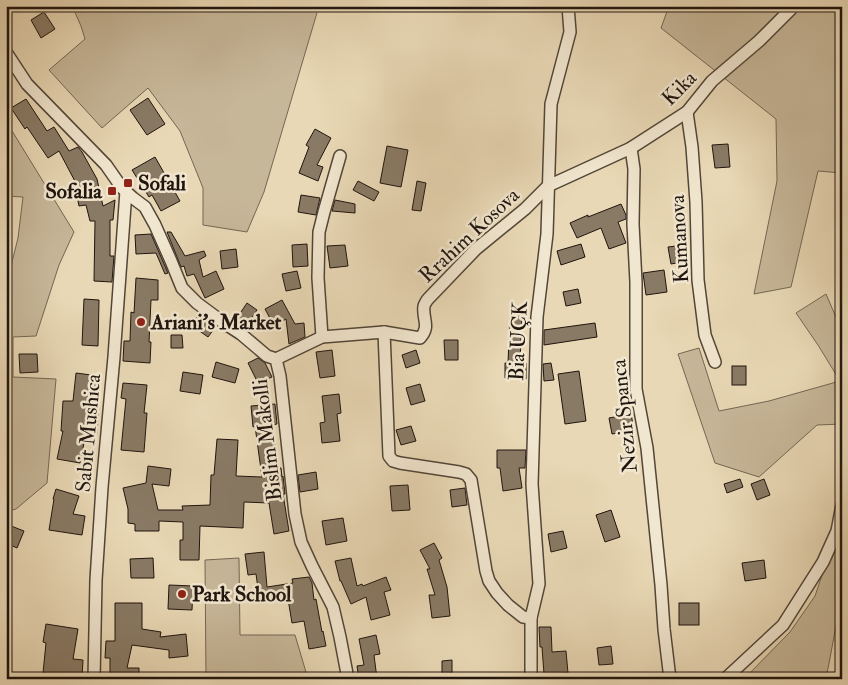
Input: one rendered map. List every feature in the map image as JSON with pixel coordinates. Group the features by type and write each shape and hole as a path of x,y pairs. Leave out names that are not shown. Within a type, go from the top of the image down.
{"street":[{"name":"Bia UÇK","path":"531,679 531,618 539,584 532,484 537,317 546,234 552,104 570,32 568,6"},
{"name":"Kika","path":"548,186 631,148 687,112 712,81 794,6"},
{"name":"Bislim Makolli","path":"6,52 27,84 106,165 122,188 144,207 155,225 182,288 197,303 241,334 267,356 276,359 280,376 295,514 301,542 333,608 348,679"},
{"name":"Kumanova","path":"687,112 696,202 698,280 705,335 715,362"},
{"name":"Nezir Spanca","path":"631,148 634,169 636,389 647,448 670,679"},
{"path":"322,337 318,278 319,232 340,156"},
{"name":"Rrahim Kosova","path":"276,359 322,337 384,332 420,338 426,327 424,306 428,299 476,249 525,209 548,186"},
{"name":"Sabit Mushica","path":"94,679 96,580 102,487 126,191"},
{"path":"384,332 389,456 400,463 466,474 471,480 489,581 508,605 523,617 531,618"},
{"path":"725,679 784,625 823,562 838,531 842,505"}],"shaded area":[{"path":"72,6 319,6 264,192 247,232 203,225 203,188 180,131 148,88 102,128 49,70 85,39"},
{"path":"669,6 842,6 842,173 818,171 791,287 754,294 777,181 776,119 661,28"},
{"path":"6,121 74,232 59,265 36,336 13,337 13,377 56,379 47,483 16,509 6,512 6,286 18,238 23,197 6,196"},
{"path":"826,294 842,331 842,424 817,425 759,477 715,463 678,354 699,348 719,411 769,401 840,381 796,313"},
{"path":"842,528 842,613 837,621 826,679 744,679 790,632 815,596 837,531"},
{"path":"239,558 240,635 295,635 308,679 206,679 205,560"}],"building":[{"path":"44,12 55,29 41,38 31,20"},
{"path":"148,98 165,124 147,135 130,110"},
{"path":"26,99 47,131 54,127 69,151 78,147 82,152 97,179 103,206 115,200 113,220 110,220 110,256 114,256 112,282 94,281 95,221 90,221 86,205 79,206 75,187 78,187 59,151 48,158 27,127 25,129 11,108"},
{"path":"315,129 331,138 317,165 323,167 318,181 299,173 309,147 306,145"},
{"path":"728,144 730,167 715,168 712,145"},
{"path":"387,146 408,150 401,187 380,183"},
{"path":"155,157 180,201 161,211 152,195 149,197 132,170"},
{"path":"358,181 379,192 374,201 353,190"},
{"path":"417,181 426,183 421,211 412,210"},
{"path":"301,195 320,198 316,215 298,212"},
{"path":"335,200 355,204 355,213 332,211"},
{"path":"621,204 626,219 618,222 626,243 609,249 601,228 577,238 570,223"},
{"path":"167,232 171,232 185,256 204,251 206,256 199,260 203,277 216,271 224,289 205,298 194,274 187,276 184,266 181,267"},
{"path":"151,234 168,273 165,274 156,253 136,254 135,235"},
{"path":"307,244 308,266 293,267 292,245"},
{"path":"581,244 585,257 561,265 557,251"},
{"path":"345,245 348,266 330,268 327,246"},
{"path":"684,245 687,261 671,264 668,247"},
{"path":"236,249 238,267 222,269 220,251"},
{"path":"664,270 667,292 646,295 643,273"},
{"path":"297,271 301,288 286,291 282,274"},
{"path":"136,278 158,280 158,300 151,300 150,363 123,361 124,341 130,341 131,312 134,313"},
{"path":"578,289 581,303 566,306 563,292"},
{"path":"84,299 99,300 98,346 82,345"},
{"path":"282,300 295,324 304,323 305,337 289,344 286,319 274,326 265,309"},
{"path":"247,303 257,310 245,328 235,321"},
{"path":"510,314 522,314 520,363 526,363 526,379 505,378 505,363 508,363"},
{"path":"199,315 214,326 208,337 191,325"},
{"path":"595,323 597,337 544,345 544,330"},
{"path":"171,335 182,335 183,348 171,348"},
{"path":"444,340 458,340 458,360 445,360"},
{"path":"332,350 335,376 320,378 316,352"},
{"path":"416,350 420,363 406,368 402,355"},
{"path":"19,354 37,354 38,372 20,373"},
{"path":"258,358 265,363 272,377 258,383 248,363"},
{"path":"216,362 239,369 235,383 212,377"},
{"path":"551,363 554,380 544,381 543,364"},
{"path":"732,366 746,366 746,385 732,385"},
{"path":"579,371 586,421 565,424 558,374"},
{"path":"183,372 203,375 200,394 180,391"},
{"path":"76,373 99,376 96,403 99,403 97,434 86,433 80,463 57,459 63,431 61,431 63,401 73,401"},
{"path":"123,383 147,385 144,413 147,413 144,452 121,450 126,399 121,398"},
{"path":"420,384 425,401 411,405 406,388"},
{"path":"339,394 341,413 337,414 340,441 322,443 320,423 325,422 322,396"},
{"path":"275,404 277,424 272,425 278,468 281,468 283,476 285,494 283,494 289,531 274,534 269,503 244,502 243,528 200,526 199,560 180,560 180,540 183,540 183,522 159,521 159,531 135,531 135,524 128,523 128,509 123,488 146,483 148,466 171,469 169,486 152,484 158,510 183,510 182,506 210,505 211,475 214,475 217,439 238,440 236,476 262,477 251,406"},
{"path":"631,414 634,430 612,434 609,418"},
{"path":"411,426 416,441 401,445 396,430"},
{"path":"497,450 526,450 525,468 519,468 522,488 503,491 500,468 497,468"},
{"path":"316,472 318,489 300,492 298,475"},
{"path":"740,479 743,487 727,493 724,484"},
{"path":"764,479 770,495 757,500 751,484"},
{"path":"408,485 410,510 392,511 390,486"},
{"path":"465,488 467,505 452,507 450,490"},
{"path":"56,489 79,496 73,514 85,516 82,535 49,530"},
{"path":"611,510 620,537 605,542 596,515"},
{"path":"343,518 347,541 326,545 322,521"},
{"path":"6,524 24,531 17,548 6,543"},
{"path":"563,531 567,548 551,552 548,534"},
{"path":"434,543 442,558 439,560 447,587 450,616 432,618 429,595 435,595 427,569 430,569 420,550"},
{"path":"264,552 267,587 293,583 292,579 309,577 312,583 314,600 316,599 326,646 309,649 304,621 292,623 288,599 260,603 256,574 248,575 245,554"},
{"path":"153,558 154,578 131,578 130,559"},
{"path":"351,558 357,586 362,584 363,586 386,577 391,590 384,592 390,615 371,620 366,597 351,604 340,581 335,561"},
{"path":"764,560 766,578 745,581 742,563"},
{"path":"169,585 193,586 192,610 168,609"},
{"path":"115,603 142,603 142,629 161,632 160,637 186,634 188,656 169,658 169,650 132,645 127,668 139,668 139,679 110,679 110,658 105,658 106,641 115,641"},
{"path":"679,603 699,603 699,625 679,625"},
{"path":"46,624 78,629 73,659 83,660 82,677 43,673 46,643 43,642"},
{"path":"539,627 551,627 552,652 566,651 568,673 544,674"},
{"path":"376,635 380,654 374,655 377,679 359,679 357,666 364,665 359,639"},
{"path":"611,646 613,664 599,665 597,648"},
{"path":"452,660 452,673 442,674 442,661"}],"place":[{"name":"Sofali","path":"128,183"},
{"name":"Sofalia","path":"112,191"},
{"name":"Ariani's Market","path":"141,322"},
{"name":"Park School","path":"182,594"}]}
